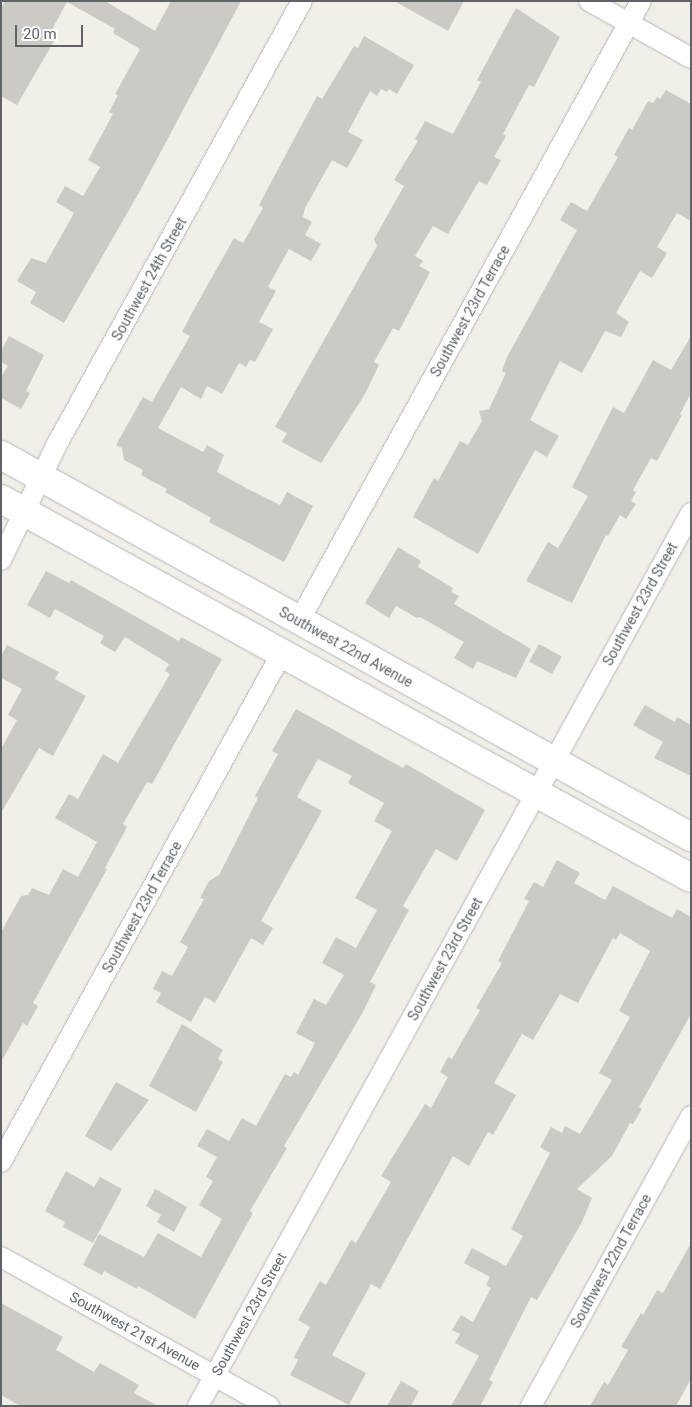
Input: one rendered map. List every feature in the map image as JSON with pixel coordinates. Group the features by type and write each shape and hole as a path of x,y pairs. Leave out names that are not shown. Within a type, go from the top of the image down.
{"main road":[{"name":"Southwest 22nd Avenue","path":"1,455 691,837"},
{"path":"1,499 691,878"},
{"path":"282,653 299,621"}],"street":[{"name":"Southwest 24th Street","path":"1,560 41,477 302,1"},
{"path":"590,1 691,58"},
{"name":"Southwest 23rd Terrace","path":"299,621 641,1"},
{"name":"Southwest 23rd Street","path":"198,1406 691,513"},
{"name":"Southwest 23rd Terrace","path":"1,1162 282,653"},
{"name":"Southwest 22nd Terrace","path":"531,1406 691,1116"},
{"name":"Southwest 21st Avenue","path":"1,1256 269,1406"}],"building":[{"path":"5,1 105,1 155,31 171,1 241,1 141,189 64,323 30,303 36,292 17,281 31,258 46,263 74,213 56,202 65,186 83,196 100,167 88,160 113,114 109,112 118,95 115,94 140,49 113,33 115,29 67,2 50,33 57,36 17,105 1,96 1,8"},
{"path":"394,1 464,1 448,31"},
{"path":"516,8 560,37 534,87 529,85 503,134 506,136 494,157 501,160 487,185 479,181 448,234 433,226 415,256 423,261 419,266 430,272 399,331 393,328 374,362 379,365 365,394 321,463 282,442 287,433 275,427 377,246 374,239 404,186 394,180 418,141 415,139 425,121 453,134 481,82 477,80"},
{"path":"364,36 414,65 397,94 389,89 387,92 381,89 377,96 370,91 348,132 363,140 347,168 332,160 305,208 303,217 312,222 305,235 321,244 311,261 289,249 268,287 276,291 259,322 273,329 255,362 250,360 246,367 239,363 222,394 207,386 201,399 181,387 158,428 203,452 207,445 224,455 217,472 246,488 280,505 287,492 313,506 284,562 209,522 211,518 165,492 167,489 141,475 143,470 124,460 122,448 116,445 143,397 152,402 190,336 182,332 193,311 234,238 243,243 263,208 259,205 317,96 322,99 354,46 358,48"},
{"path":"666,90 691,104 691,221 677,213 657,247 667,253 652,278 640,271 616,313 629,322 621,337 605,331 582,373 560,361 530,420 559,436 547,457 535,450 478,554 413,517 434,478 438,481 460,441 468,445 482,421 479,411 489,409 506,373 502,371 507,357 577,230 560,220 565,211 571,202 587,211 618,157 614,155 629,128 632,130 648,101 653,103 657,97 660,99"},
{"path":"9,336 44,355 26,391 30,393 21,409 1,398 1,377 8,366 1,362 1,351"},
{"path":"691,336 691,393 680,414 682,415 657,461 651,458 633,490 636,492 631,501 636,504 626,519 620,515 608,536 606,535 572,603 526,581 548,542 558,548 588,496 572,487 613,407 624,413 653,360 671,370"},
{"path":"398,547 421,561 418,567 453,588 451,592 459,596 454,604 531,649 516,678 477,661 473,669 454,658 464,642 420,617 417,618 396,606 389,618 365,603"},
{"path":"46,571 69,583 71,580 179,641 181,637 222,659 152,784 147,782 123,824 127,827 105,868 107,869 33,1003 38,1006 27,1026 23,1023 1,1062 1,932 21,896 28,895 32,888 49,895 63,869 78,877 97,842 55,818 69,794 78,799 103,754 118,763 170,674 165,671 169,664 125,637 115,652 100,643 104,636 55,609 50,618 27,605"},
{"path":"539,644 562,657 552,674 529,661"},
{"path":"7,645 59,672 55,679 86,696 53,756 39,748 1,813 1,749 17,720 8,715 22,689 1,678 1,656"},
{"path":"645,705 675,722 677,717 691,725 691,776 654,758 663,742 633,725"},
{"path":"296,709 403,768 406,764 485,810 457,861 436,849 403,906 409,910 370,982 376,985 363,1012 284,1146 287,1148 250,1211 253,1213 195,1319 138,1286 137,1289 104,1271 102,1275 83,1265 99,1234 144,1257 158,1233 201,1257 222,1219 199,1205 213,1181 206,1177 217,1157 197,1146 207,1129 229,1141 242,1118 256,1126 285,1074 291,1077 294,1072 298,1075 315,1043 296,1033 314,999 326,1005 344,975 322,963 336,937 356,948 377,910 355,898 392,831 374,821 384,803 348,783 352,776 318,759 297,797 322,811 261,921 273,928 263,945 251,938 215,1003 205,997 191,1022 156,1002 161,993 153,989 162,971 172,976 188,947 180,942 204,899 200,898 209,881 219,875 258,798 255,796 278,754 272,751"},
{"path":"557,860 580,873 574,883 605,900 613,886 672,918 677,909 691,917 691,1014 639,1107 642,1109 633,1124 630,1123 612,1156 577,1189 592,1198 582,1222 537,1300 531,1297 489,1380 493,1382 480,1406 451,1406 479,1356 455,1343 460,1334 452,1330 461,1315 473,1322 491,1288 486,1285 490,1277 464,1263 472,1248 506,1266 523,1236 511,1229 550,1153 540,1147 551,1127 562,1133 565,1126 580,1134 612,1080 599,1073 630,1017 619,1011 650,951 620,933 616,940 613,938 578,1003 560,994 533,1040 522,1034 494,1083 516,1095 493,1135 488,1132 469,1166 453,1156 380,1289 371,1284 332,1355 366,1373 349,1405 290,1375 298,1360 294,1357 310,1327 298,1320 320,1281 326,1285 351,1240 356,1243 391,1182 381,1176 425,1104 431,1108 448,1077 440,1072 448,1057 452,1059 480,1010 476,1008 502,963 498,961 529,901 524,899 534,882 543,887"},
{"path":"182,1024 223,1050 218,1059 223,1062 196,1112 149,1086"},
{"path":"116,1082 149,1100 111,1151 85,1136"},
{"path":"66,1171 94,1187 100,1177 122,1189 93,1243 63,1227 65,1222 45,1211"},
{"path":"155,1189 187,1207 174,1232 157,1222 161,1215 146,1206"},
{"path":"691,1243 691,1379 676,1406 590,1406 604,1382 608,1385 628,1350 621,1347 641,1313 643,1315 657,1290 663,1293"},
{"path":"1,1303 63,1337 56,1350 94,1372 100,1363 139,1385 134,1393 158,1406 20,1406 1,1395"},
{"path":"401,1381 419,1391 411,1406 387,1406"}]}
